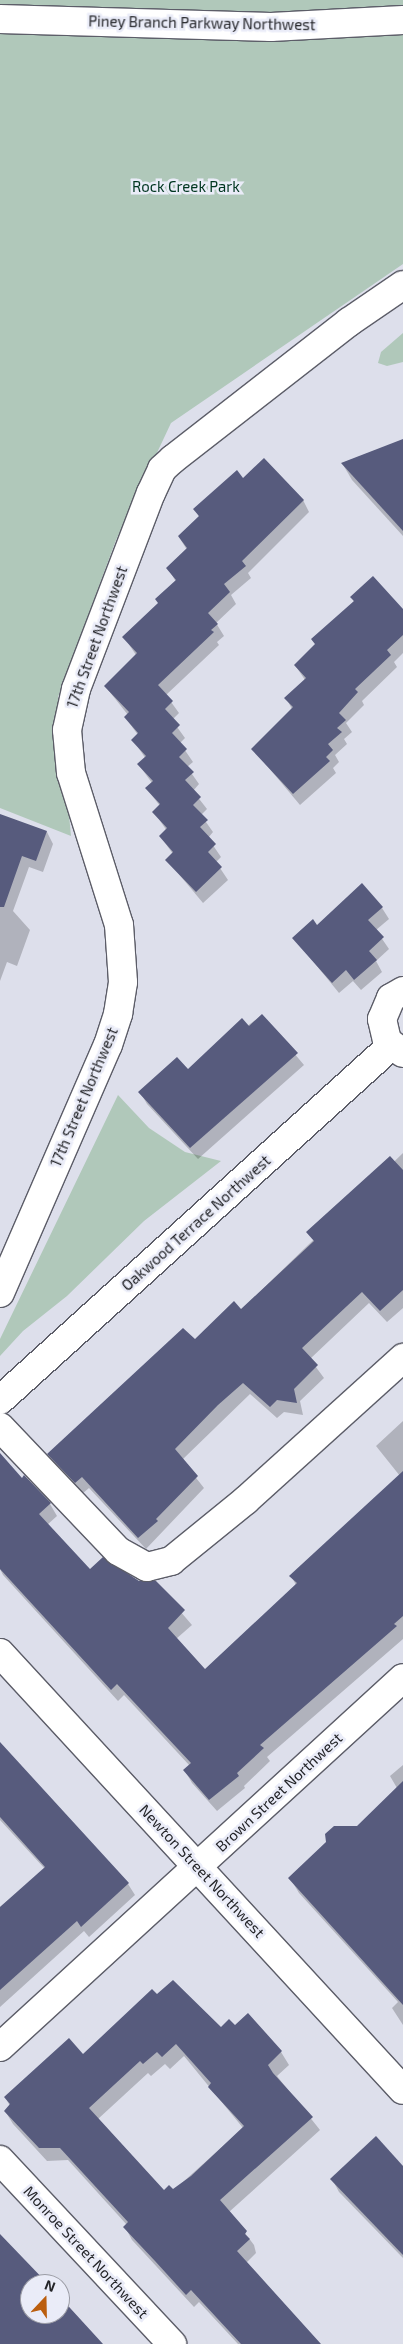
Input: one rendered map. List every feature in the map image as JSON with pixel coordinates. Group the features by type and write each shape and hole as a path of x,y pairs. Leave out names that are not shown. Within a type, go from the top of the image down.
{"street":[{"name":"Piney Branch Parkway Northwest","path":"0,20 271,27 403,20"},
{"name":"17th Street Northwest","path":"0,1293 108,1045 118,1014 123,982 119,925 71,773 67,730 76,689 151,492 162,469 173,458 349,322 403,285"},
{"name":"Oakwood Terrace Northwest","path":"0,1400 397,1049 382,1030 382,1018 391,998 403,991"},
{"path":"0,1427 118,1551 147,1567 172,1561 246,1500 403,1358"},
{"name":"Newton Street Northwest","path":"0,1653 403,2090"},
{"name":"Brown Street Northwest","path":"0,2047 403,1678"},
{"name":"Monroe Street Northwest","path":"0,2160 172,2344"}],"green space":[{"name":"Rock Creek Park","path":"0,0 403,0 403,264 171,423 116,540 58,697 71,836 0,808"},
{"path":"403,333 403,362 387,366 378,363 381,352"},
{"path":"118,1095 149,1128 185,1152 221,1161 144,1221 67,1296 23,1331 0,1356 0,1339"}],"building":[{"path":"403,439 403,531 341,463"},
{"path":"264,458 304,500 242,561 246,566 224,584 230,592 208,613 218,624 211,630 214,632 158,685 173,701 165,709 180,725 172,733 187,749 179,757 194,772 185,780 201,797 193,805 208,820 200,827 216,844 208,852 222,867 196,892 165,860 173,852 159,836 167,828 152,812 160,804 145,788 153,781 137,764 146,756 131,740 138,733 124,717 129,712 104,686 137,653 122,637 158,603 155,599 176,580 166,568 187,548 178,536 199,516 193,509 237,470 243,478"},
{"path":"373,576 403,609 403,635 387,650 391,655 355,689 358,692 339,713 346,720 337,728 342,732 328,744 333,750 326,757 330,761 293,794 251,749 293,707 284,698 306,678 294,665 315,644 311,639 354,601 350,597"},
{"path":"0,814 47,831 36,861 22,856 4,907 0,907"},
{"path":"362,883 383,907 368,920 384,937 369,951 377,960 354,980 346,970 332,983 292,938 313,919 317,925"},
{"path":"262,1014 298,1053 190,1148 138,1092 177,1057 188,1069 242,1018 249,1026"},
{"path":"390,1156 403,1170 403,1290 380,1311 362,1292 302,1348 318,1365 294,1389 297,1403 277,1400 270,1407 243,1383 218,1405 175,1449 198,1476 156,1519 158,1521 138,1538 82,1477 75,1483 47,1454 183,1328 195,1339 234,1301 241,1309 314,1241 306,1232"},
{"path":"0,1453 22,1478 24,1475 51,1503 39,1514 90,1569 103,1557 139,1581 156,1581 185,1610 168,1628 205,1669 297,1583 289,1576 403,1471 403,1616 394,1624 397,1626 260,1745 264,1748 237,1773 239,1776 209,1800 183,1770 191,1763 117,1684 111,1690 0,1569"},
{"path":"0,1742 129,1883 81,1927 77,1921 0,1990 0,1907 45,1867 0,1817"},
{"path":"403,1781 403,2005 288,1878 326,1842 325,1834 334,1826 357,1826"},
{"path":"173,1980 221,2027 229,2019 235,2025 248,2013 282,2051 268,2065 273,2073 313,2117 220,2200 247,2231 245,2234 250,2239 237,2251 321,2344 241,2344 191,2290 186,2295 123,2227 128,2222 60,2148 39,2148 4,2111 10,2104 4,2097 69,2038 83,2054 152,1989 157,1994","holes":["176,2044 211,2083 208,2087 244,2126 191,2176 173,2189 169,2185 164,2190 89,2108 140,2061 143,2064 157,2052 162,2057"]},
{"path":"376,2136 403,2166 403,2255 330,2179"},
{"path":"0,2234 38,2274 20,2274 20,2324 70,2324 70,2308 103,2344 0,2344"}]}
